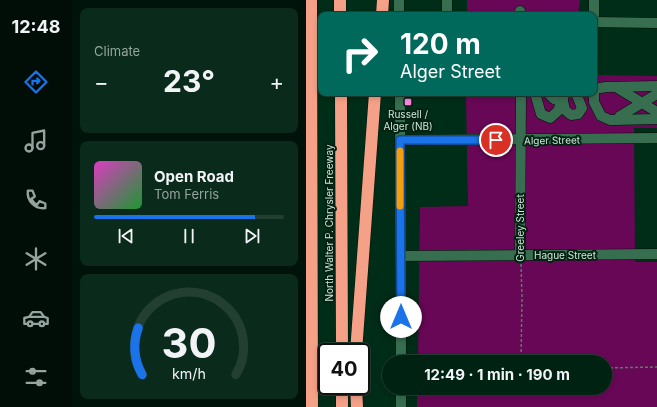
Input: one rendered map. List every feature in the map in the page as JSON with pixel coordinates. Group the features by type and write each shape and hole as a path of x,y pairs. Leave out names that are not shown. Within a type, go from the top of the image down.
{"highway":[{"path":"311,0 313,309 312,407"},
{"path":"340,0 340,12"},
{"path":"382,12 383,0"},
{"name":"North Walter P. Chrysler Freeway","path":"341,96 342,343"},
{"path":"357,343 375,96"},
{"path":"306,282 313,309"},
{"path":"342,395 342,407"},
{"path":"356,395 357,407"}],"street":[{"path":"399,0 399,12"},
{"path":"447,0 447,12"},
{"path":"594,0 594,12"},
{"path":"597,22 657,23"},
{"path":"597,88 657,86"},
{"path":"616,87 657,112"},
{"path":"617,120 642,102 657,94"},
{"path":"400,96 401,355"},
{"name":"Greeley Street","path":"520,255 521,96"},
{"path":"536,96 541,114 550,118 558,111 564,97"},
{"path":"551,96 554,99 564,97"},
{"path":"564,97 565,110 571,115 578,114 582,108 577,96"},
{"path":"594,96 594,102 601,116 610,120 657,119"},
{"name":"Alger Street","path":"400,140 657,138"},
{"name":"Hague Street","path":"401,256 657,254"},
{"path":"401,395 401,407"}],"path":[{"name":"Greeley Street","path":"520,255 522,298 521,355"},
{"path":"612,368 657,368"}],"shaded area":[{"path":"467,0 580,0 578,12 467,12"},
{"path":"597,75 657,76 657,128 634,128 635,262 657,262 657,407 417,407 417,395 612,395 612,355 418,355 420,207 468,206 466,96 597,96"}],"slow traffic":[{"path":"400,151 400,206"}],"place":[{"name":"Russell / Alger (NB)","path":"408,102"}],"route":[{"path":"401,317 400,140 496,140"}]}
